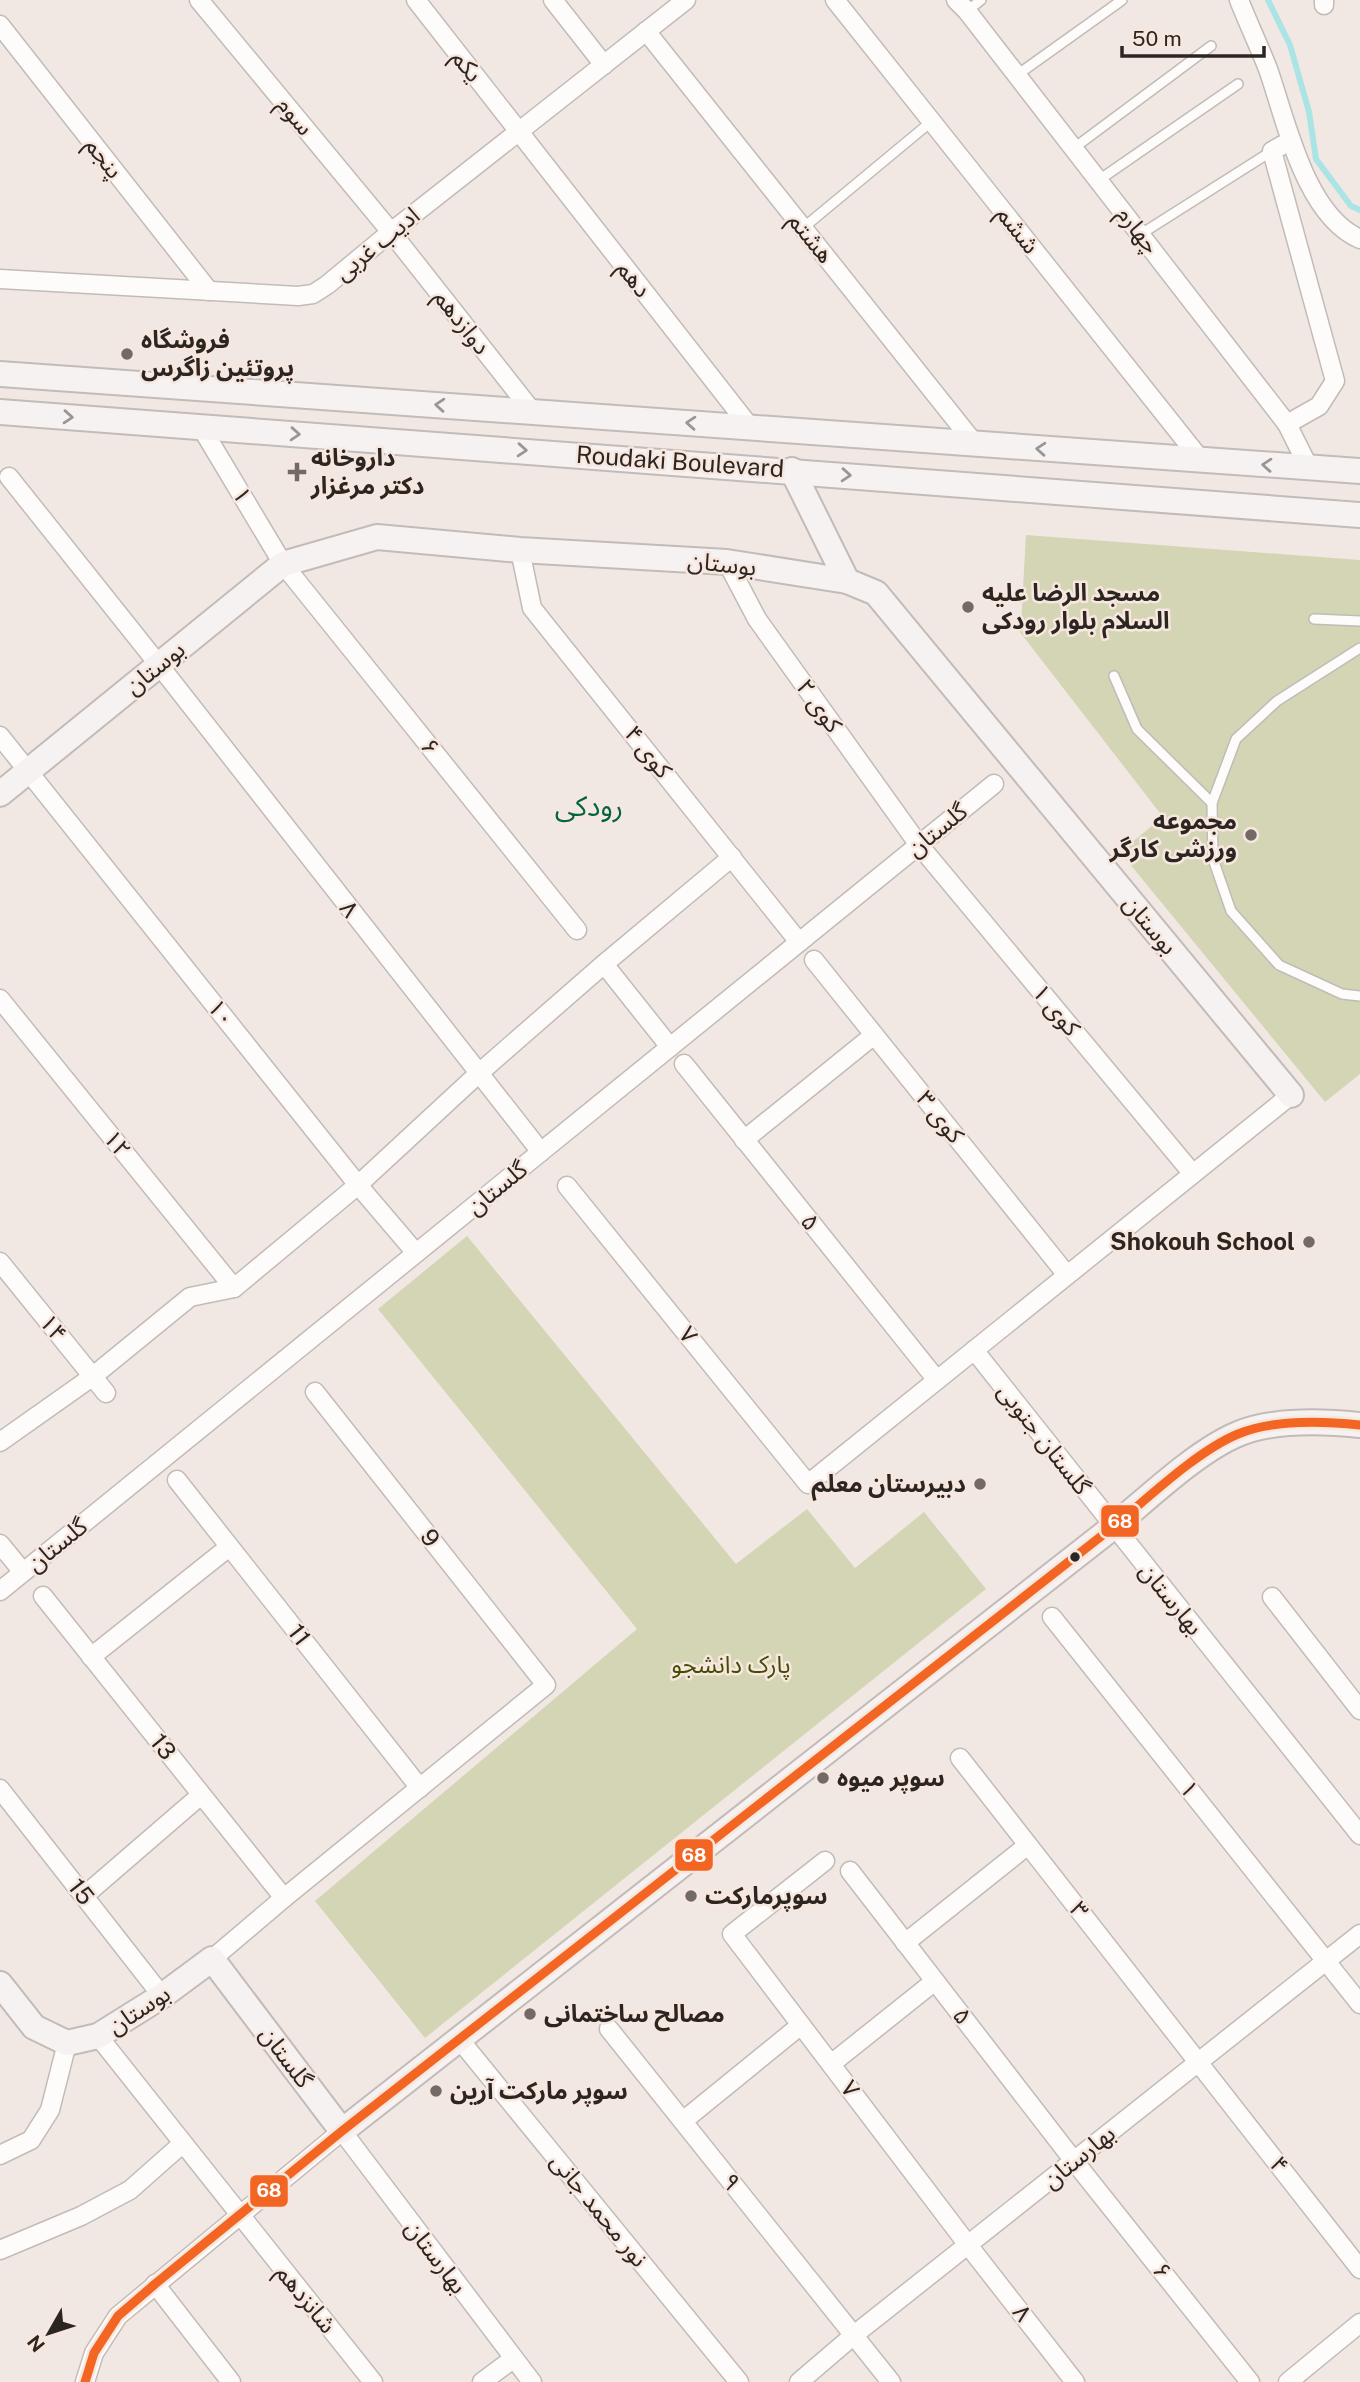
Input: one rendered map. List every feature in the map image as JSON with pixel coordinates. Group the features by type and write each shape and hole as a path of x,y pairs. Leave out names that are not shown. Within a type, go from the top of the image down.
{"street":[{"name":"سوم","path":"199,0 391,232"},
{"name":"یکم","path":"416,0 519,131"},
{"path":"553,0 604,65"},
{"name":"ادیب غربی","path":"0,279 298,296 313,294 686,0"},
{"name":"ششم","path":"835,0 1201,460"},
{"path":"1239,0 1268,68 1290,141 1320,203 1348,234 1360,239"},
{"name":"چهارم","path":"968,4 1017,75 1287,424 1309,468"},
{"name":"پنجم","path":"0,25 209,291"},
{"name":"هشتم","path":"646,32 975,444"},
{"name":"دهم","path":"519,131 750,428"},
{"path":"1287,424 1319,406 1335,381 1272,151 1290,141"},
{"name":"دوازدهم","path":"391,232 532,411"},
{"name":"Roudaki Boulevard","path":"0,374 1360,471"},
{"name":"Roudaki Boulevard","path":"0,412 1360,514"},
{"name":"۱","path":"201,427 283,564"},
{"path":"792,471 847,581"},
{"path":"9,477 159,665"},
{"name":"بوستان","path":"0,794 283,564 377,537 520,550 727,562 847,581 876,593 1291,1095"},
{"name":"کوی ۴","path":"520,550 532,608 799,942"},
{"name":"کوی ۲","path":"727,562 757,619 919,845"},
{"name":"۶","path":"283,564 577,930"},
{"name":"۸","path":"159,665 541,1152"},
{"path":"0,736 28,771"},
{"name":"۱۰","path":"28,771 358,1185 416,1253"},
{"name":"گلستان","path":"0,1591 994,784"},
{"name":"کوی ۱","path":"919,845 1193,1174"},
{"path":"0,1442 92,1377 190,1297 234,1288 358,1185 478,1074 732,857"},
{"name":"کوی ۳","path":"814,960 1068,1275"},
{"path":"604,964 670,1047"},
{"name":"۱۲","path":"0,999 234,1288"},
{"path":"744,1140 874,1035"},
{"name":"۵","path":"684,1065 937,1380"},
{"path":"937,1380 1291,1095"},
{"name":"۷","path":"568,1186 808,1484 937,1380"},
{"name":"۱۴","path":"0,1262 106,1393"},
{"name":"گلستان جنوبی","path":"974,1350 1114,1527"},
{"name":"9","path":"314,1392 546,1685 420,1788"},
{"path":"85,2382 94,2353 118,2316 155,2284 342,2131 1114,1527 1196,1459 1238,1434 1286,1423 1331,1422 1360,1425"},
{"name":"11","path":"177,1480 420,1788"},
{"name":"بهارستان","path":"1114,1527 1360,1835"},
{"path":"0,1544 23,1572"},
{"path":"91,1657 229,1547"},
{"name":"13","path":"43,1596 284,1898"},
{"path":"1272,1597 1357,1701"},
{"name":"۱","path":"1052,1616 1360,2004"},
{"name":"۳","path":"960,1758 1198,2061"},
{"path":"212,1959 420,1788"},
{"name":"15","path":"0,1789 162,1996"},
{"path":"84,1896 201,1795"},
{"path":"905,1943 1028,1844"},
{"name":"۷","path":"825,1861 732,1934 968,2245"},
{"name":"۵","path":"850,1871 1074,2161"},
{"name":"بهارستان","path":"799,2382 854,2335 1360,1934"},
{"name":"بوستان","path":"67,2042 98,2036 162,1996 212,1959"},
{"name":"گلستان","path":"212,1959 342,2131"},
{"path":"831,2064 935,1981"},
{"path":"0,1984 34,2027 67,2042 50,2110 31,2140 0,2155"},
{"path":"682,2121 801,2025"},
{"name":"۹","path":"609,2029 854,2335"},
{"name":"شانزدهم","path":"98,2036 373,2382"},
{"name":"نور محمد جانی","path":"459,2039 739,2382"},
{"name":"۴","path":"1198,2061 1360,2269"},
{"name":"بهارستان","path":"342,2131 532,2382"},
{"path":"0,2250 81,2216 130,2190 182,2144"},
{"name":"۶","path":"1074,2161 1250,2382"},
{"name":"۸","path":"968,2245 1075,2382"},
{"path":"155,2284 231,2382"},
{"path":"1288,2382 1360,2323"},
{"path":"854,2335 891,2382"},
{"path":"482,2382 513,2359"}],"lane":[{"path":"1017,75 1122,0"},
{"path":"1074,148 1211,46"},
{"path":"1099,180 1238,84"},
{"path":"803,228 932,121"},
{"path":"1141,234 1272,151"},
{"path":"1314,619 1360,621"},
{"path":"1360,648 1276,701 1236,739 1212,803 1213,859 1231,911 1279,965 1342,994 1360,996"},
{"path":"1114,676 1137,729 1212,803"}],"green space":[{"name":"مجموعه ورزشی کارگر","path":"1026,535 1360,560 1360,1074 1325,1102 1120,852 1163,817 1016,627 1021,624"},
{"name":"پارک دانشجو","path":"467,1236 736,1564 807,1509 855,1568 924,1512 986,1589 425,2038 315,1901 637,1629 378,1309"}],"waterway":[{"path":"1268,0 1290,45 1309,112 1316,159 1351,206 1360,210"}],"transit line":[{"name":"68","path":"85,2382 94,2353 118,2316 155,2284 342,2131 1113,1527 1190,1463 1222,1442 1252,1429 1314,1422 1360,1425"}],"place":[{"name":"فروشگاه پروتئین زاگرس","path":"127,354"},
{"name":"داروخانه دکتر مرغزار","path":"297,472"},
{"name":"مسجد الرضا علیه السلام بلوار رودکی","path":"968,607"},
{"name":"مجموعه ورزشی کارگر","path":"1251,835"},
{"name":"Shokouh School","path":"1309,1242"},
{"name":"دبیرستان معلم","path":"980,1484"},
{"name":"سوپر میوه","path":"823,1778"},
{"name":"سوپرمارکت","path":"691,1896"},
{"name":"مصالح ساختمانی","path":"530,2014"},
{"name":"سوپر مارکت آرین","path":"436,2091"}],"district":[{"name":"رودکی","path":"589,806"}]}
